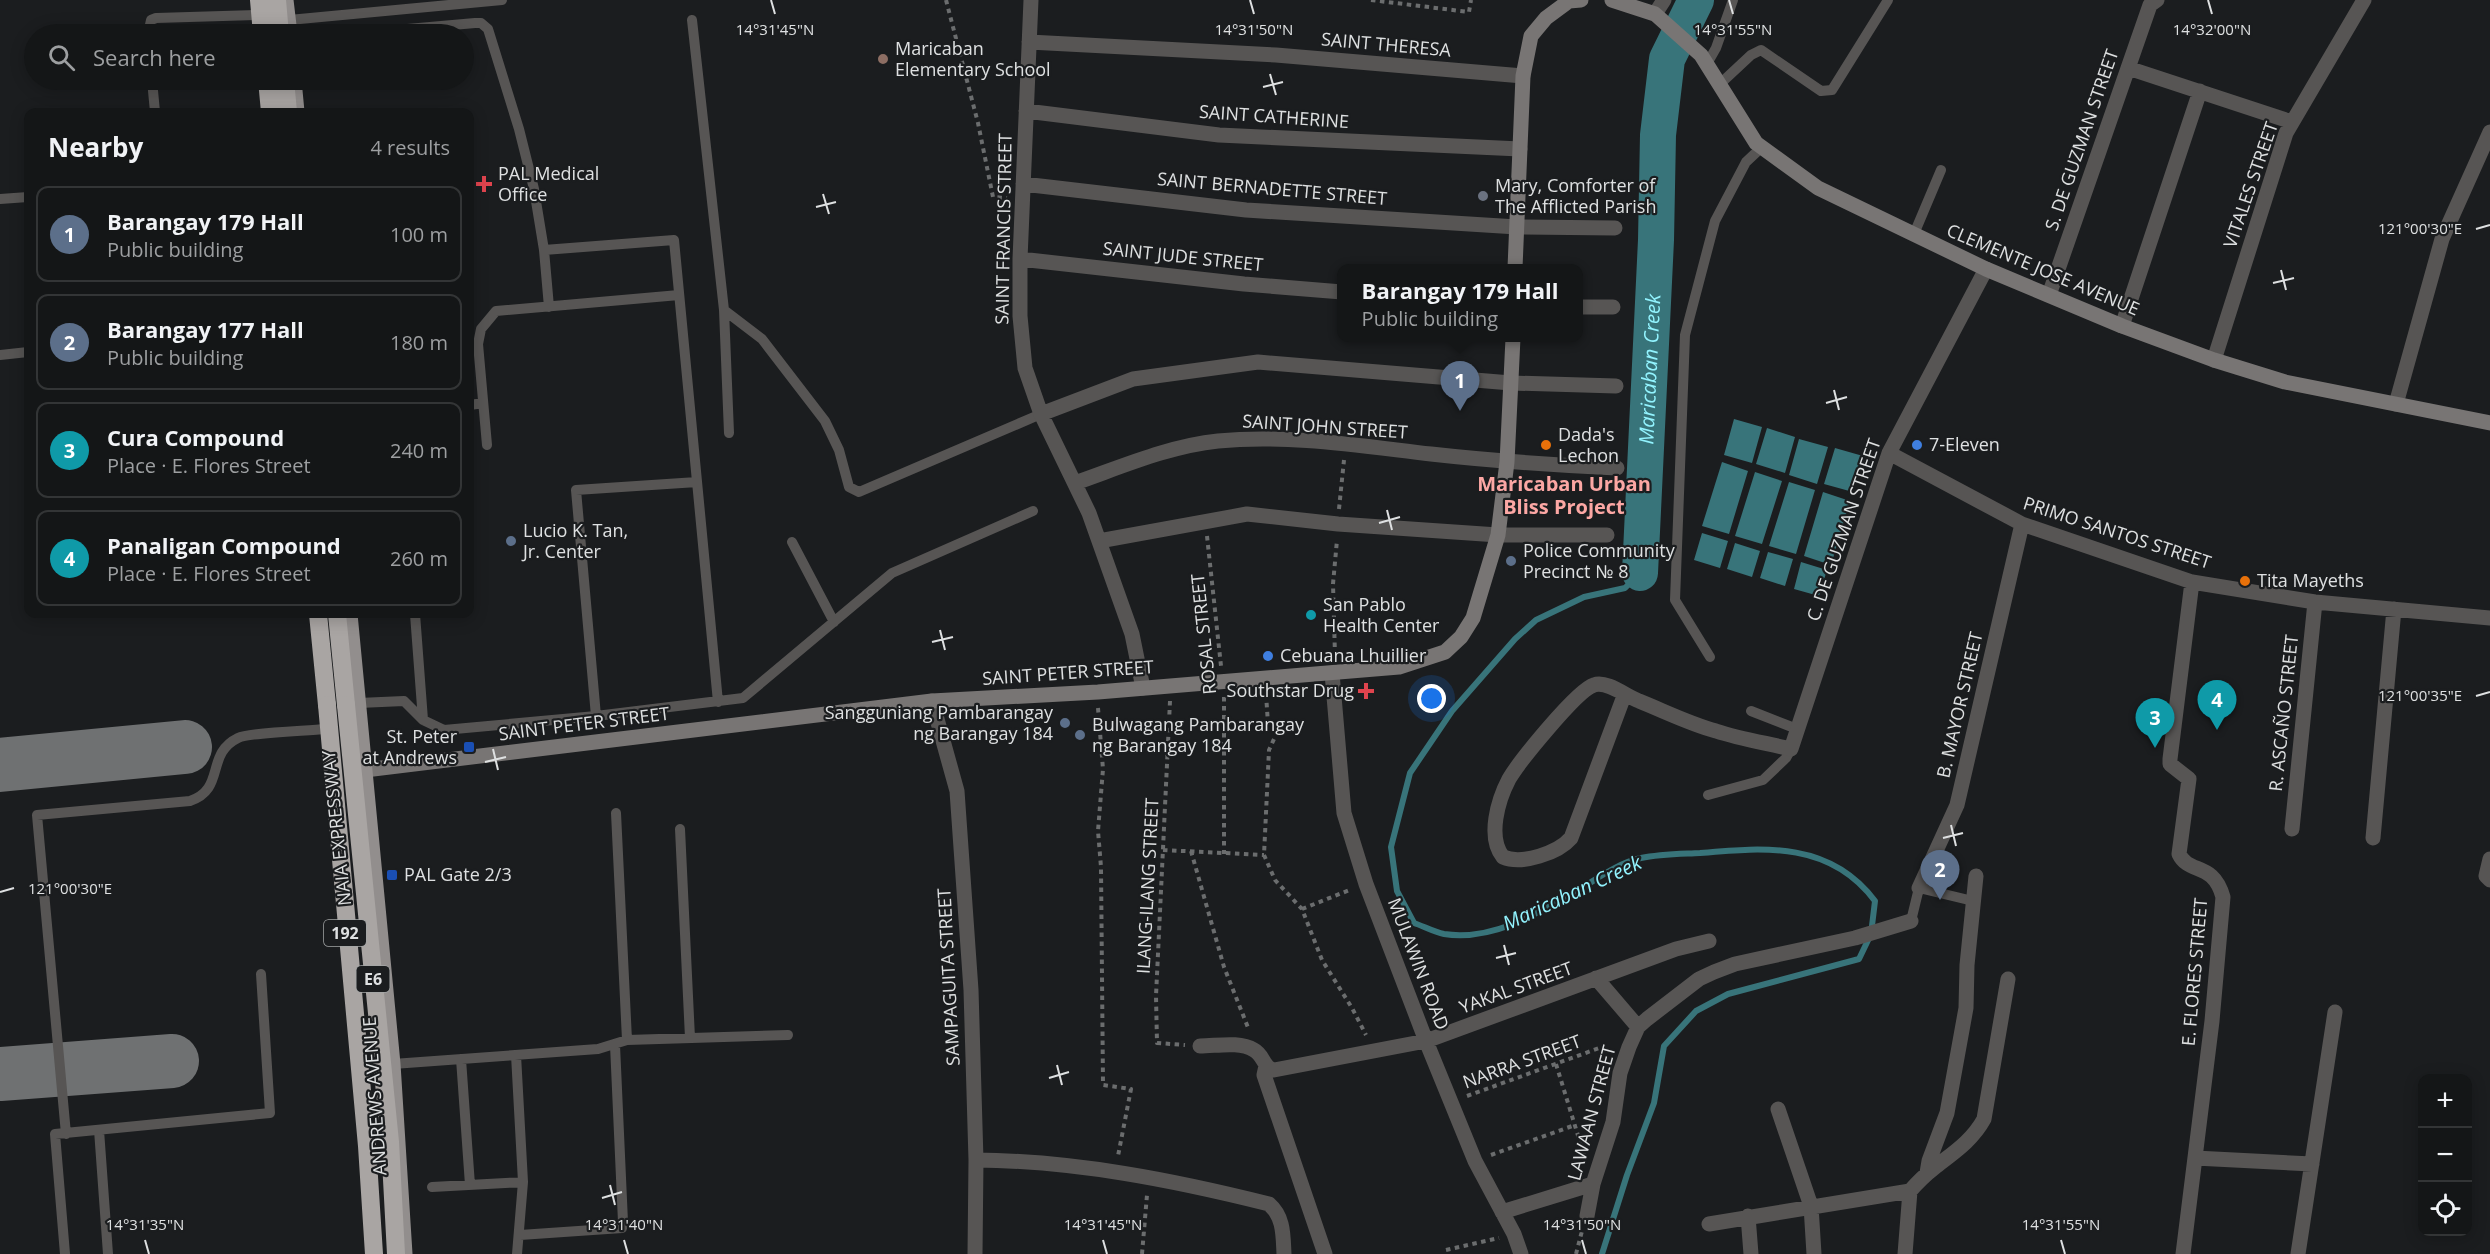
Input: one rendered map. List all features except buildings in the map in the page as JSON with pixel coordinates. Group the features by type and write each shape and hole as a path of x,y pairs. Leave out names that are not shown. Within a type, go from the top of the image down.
{"highway":[{"path":"277,0 284,24"},
{"path":"257,5 259,24"},
{"path":"266,90 268,108"},
{"path":"286,90 288,108"},
{"name":"NAIA EXPRESSWAY","path":"318,618 367,1146 374,1254"},
{"name":"NAIA EXPRESSWAY","path":"337,618 390,1142 396,1254"}],"main road":[{"path":"286,0 286,24"},
{"path":"295,90 297,108"},
{"name":"ANDREWS AVENUE","path":"313,618 358,1067 366,1254"},
{"name":"ANDREWS AVENUE","path":"350,618 393,1064 405,1254"},
{"path":"358,1067 393,1064"}],"street":[{"name":"SAINT FRANCIS STREET","path":"1031,0 1020,259 1020,316 1025,368 1041,414 1075,483 1099,541 1132,634 1143,688"},
{"path":"1515,264 1523,76 1531,36 1546,18 1572,0"},
{"path":"1612,0 1657,15 1664,0"},
{"name":"S. DE GUZMAN STREET","path":"2049,295 2150,5 2157,0"},
{"name":"VITALES STREET","path":"2214,360 2286,133 2364,0"},
{"name":"CLEMENTE JOSE AVENUE","path":"1657,15 1705,58 1756,143 1818,188 1986,269 2122,326 2214,360 2285,382 2490,423"},
{"name":"SAINT THERESA","path":"1029,42 1276,55 1523,76"},
{"path":"2128,68 2292,122"},
{"path":"2122,326 2200,91"},
{"name":"SAINT CATHERINE","path":"1026,111 1219,135 1520,149"},
{"path":"2396,404 2442,239 2490,132"},
{"name":"SAINT BERNADETTE STREET","path":"1023,191 1246,210 1517,227 1616,228"},
{"name":"SAINT JUDE STREET","path":"1020,259 1244,284 1337,292"},
{"name":"C. DE GUZMAN STREET","path":"1791,748 1889,453 1986,269"},
{"path":"1583,307 1613,307"},
{"name":"SAINT PETER STREET","path":"365,770 932,701 1097,692 1400,667 1445,652 1461,637 1473,618 1498,535 1507,462 1512,342"},
{"path":"1041,414 1133,379 1258,362 1511,383 1616,386"},
{"name":"SAINT JOHN STREET","path":"1075,483 1166,451 1217,441 1257,439 1345,444 1507,462 1617,468"},
{"name":"PRIMO SANTOS STREET","path":"1889,453 2022,524 2192,582 2315,602 2490,618"},
{"path":"1099,541 1247,514 1338,524 1498,535 1607,535"},
{"name":"B. MAYOR STREET","path":"1918,888 1956,805 2022,524"},
{"name":"E. FLORES STREET","path":"2183,1254 2212,1021 2223,897 2215,878 2183,861 2179,854 2189,779 2170,764 2192,582"},
{"name":"R. ASCAÑO STREET","path":"2292,829 2315,602"},
{"path":"2373,838 2394,609"},
{"name":"MULAWIN ROAD","path":"1335,672 1344,813 1366,884 1475,1161 1514,1234 1521,1254"},
{"path":"1624,696 1571,838 1562,846 1537,856 1513,860 1503,857 1498,848 1495,830 1502,796 1510,778 1550,727 1588,687 1603,684 1624,696 1714,731 1791,748"},
{"name":"SAMPAGUITA STREET","path":"932,701 957,791 971,990 976,1160 975,1254"},
{"path":"2490,858 2486,876 2490,880"},
{"path":"1927,1173 1929,1161 1947,1113 1966,1008 1967,965 1976,876"},
{"name":"LAWAAN STREET","path":"1587,1216 1593,1184 1613,1122 1620,1073 1638,1027 1699,979 1714,972 1745,962 1855,938 1911,921"},
{"name":"YAKAL STREET","path":"1266,1066 1274,1070 1426,1041 1676,949 1709,941"},
{"path":"1596,978 1638,1027"},
{"path":"1709,1224 1910,1191 1927,1173 1964,1146 1976,1133 1984,1119 2008,979"},
{"path":"2298,1254 2335,1012"},
{"path":"1200,1046 1237,1045 1256,1051 1266,1066 1264,1075 1325,1254"},
{"path":"1778,1109 1811,1206 1814,1254"},
{"path":"2195,1158 2312,1164"},
{"path":"976,1160 1036,1162 1149,1177 1180,1182 1269,1204 1278,1211 1282,1226 1284,1254"},
{"path":"1502,1212 1593,1184"},
{"path":"1905,1254 1910,1191"},
{"path":"1748,1216 1751,1254"}],"lane":[{"path":"329,24 502,0"},
{"path":"1705,58 1716,48 1733,0"},
{"path":"1721,83 1745,60 1761,50 1821,92 1832,90 1888,0"},
{"path":"150,24 151,20 156,18 257,5"},
{"path":"692,20 724,310 729,433"},
{"path":"464,24 486,25 519,129 534,189 544,250 549,307"},
{"path":"153,90 155,108"},
{"path":"1710,657 1675,600 1685,335 1715,221 1746,162 1762,147"},
{"path":"1914,234 1941,170"},
{"path":"0,199 24,197"},
{"path":"544,250 675,240 718,702"},
{"path":"487,445 483,404 475,368 481,328 496,311 679,295"},
{"path":"724,310 762,339 825,421 839,450 849,487 853,491 859,492 1041,414"},
{"path":"0,355 24,352"},
{"path":"474,405 483,404"},
{"path":"596,716 576,490 697,482"},
{"path":"359,703 404,700 423,720 444,730 596,716 743,698 892,573 1033,511"},
{"path":"792,542 834,622"},
{"path":"415,618 423,720"},
{"path":"1751,711 1797,729"},
{"path":"66,1134 37,815 190,801 201,797 208,791 221,752 240,737 326,729"},
{"path":"1708,795 1763,780 1786,758 1791,748"},
{"path":"616,813 627,1040"},
{"path":"680,829 690,1038"},
{"path":"1911,921 1918,888 1973,902"},
{"path":"65,1254 54,1134 270,1113 261,974"},
{"path":"393,1064 598,1049 627,1040 788,1035"},
{"path":"520,1235 617,1230 623,1226 615,1045"},
{"path":"516,1054 523,1182 517,1254"},
{"path":"461,1059 470,1185"},
{"path":"99,1130 108,1254"},
{"path":"432,1186 523,1182"}],"path":[{"path":"946,0 978,123 993,197 1023,191"},
{"path":"1371,0 1468,12 1472,0"},
{"path":"1335,672 1333,584 1345,444"},
{"name":"ROSAL STREET","path":"1205,521 1223,682 1224,854"},
{"path":"1265,678 1268,724 1278,728 1269,750 1264,855 1275,880 1302,909 1322,960 1352,1008 1374,1051"},
{"name":"ILANG-ILANG STREET","path":"1170,686 1157,1043 1200,1046"},
{"path":"1097,692 1102,769 1098,831 1101,867 1103,1085 1131,1089 1115,1172"},
{"path":"1163,850 1264,855"},
{"path":"1191,851 1224,967 1244,1014 1256,1051"},
{"path":"1302,909 1366,884"},
{"name":"NARRA STREET","path":"1451,1102 1602,1047"},
{"path":"1556,1064 1593,1184"},
{"path":"1475,1161 1575,1125"},
{"path":"1142,1254 1149,1177"},
{"path":"1576,1254 1587,1216"},
{"path":"1446,1250 1514,1234"}],"water":[{"path":"1734,419 1762,427 1752,463 1724,455"},
{"path":"1767,428 1795,437 1785,473 1756,464"},
{"path":"1799,439 1828,447 1817,484 1789,475"},
{"path":"1835,448 1863,456 1853,492 1824,484"},
{"path":"1722,462 1748,471 1729,534 1702,526"},
{"path":"1755,472 1782,481 1762,544 1735,536"},
{"path":"1789,482 1815,490 1796,554 1769,546"},
{"path":"1823,492 1850,501 1831,565 1804,556"},
{"path":"1702,533 1728,541 1720,568 1694,560"},
{"path":"1735,543 1760,551 1752,577 1727,569"},
{"path":"1768,552 1793,559 1785,586 1760,578"},
{"path":"1801,562 1827,570 1819,596 1794,589"}],"waterway":[{"name":"Maricaban Creek","path":"1640,573 1656,240 1658,135 1667,59 1696,0"},
{"name":"Maricaban Creek","path":"1602,1254 1627,1175 1654,1103 1664,1046 1696,1011 1728,994 1859,959 1871,934 1875,901 1858,882 1839,868 1818,858 1773,850 1749,850 1663,855 1627,862 1537,913 1482,933 1444,934 1414,923 1397,891 1391,847 1410,773 1452,711 1515,639 1536,620 1584,597 1625,588 1640,573"}],"taxiway":[{"path":"0,765 185,747"},
{"path":"0,1074 172,1061"}],"place":[{"name":"Maricaban Elementary School","path":"883,59"},
{"name":"PAL Medical Office","path":"484,184"},
{"name":"Mary, Comforter of The Afflicted Parish","path":"1483,196"},
{"name":"Barangay 179 Hall","path":"1460,411"},
{"name":"Dada's Lechon","path":"1546,445"},
{"name":"7-Eleven","path":"1917,445"},
{"name":"Lucio K. Tan, Jr. Center","path":"511,541"},
{"name":"Police Community Precinct № 8","path":"1511,561"},
{"name":"Tita Mayeths","path":"2245,581"},
{"name":"San Pablo Health Center","path":"1311,615"},
{"name":"Cebuana Lhuillier","path":"1268,656"},
{"name":"Southstar Drug","path":"1366,691"},
{"name":"Sangguniang Pambarangay ng Barangay 184","path":"1065,723"},
{"name":"Panaligan Compound","path":"2217,730"},
{"name":"Bulwagang Pambarangay ng Barangay 184","path":"1080,735"},
{"name":"St. Peter at Andrews","path":"469,747"},
{"name":"Cura Compound","path":"2155,748"},
{"name":"PAL Gate 2/3","path":"392,875"},
{"name":"Barangay 177 Hall","path":"1940,900"}],"district":[{"name":"Maricaban Urban Bliss Project","path":"1564,496"}]}
